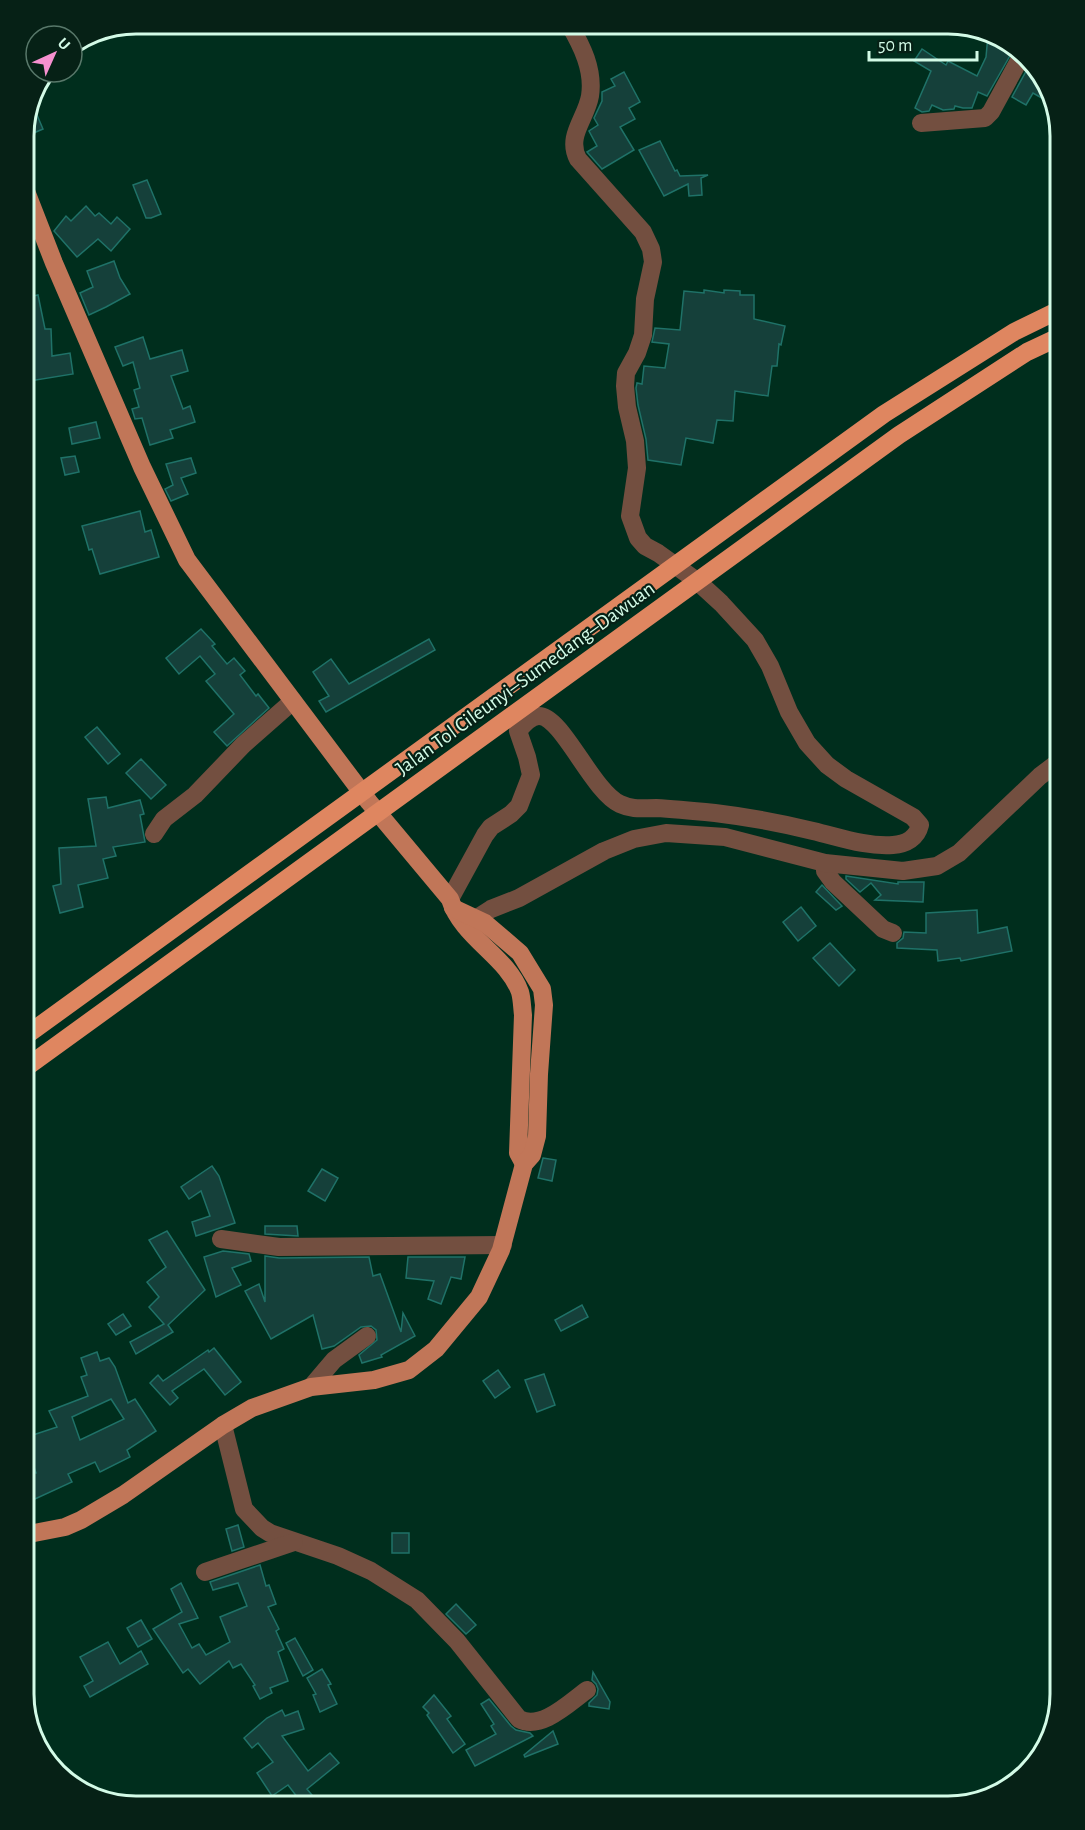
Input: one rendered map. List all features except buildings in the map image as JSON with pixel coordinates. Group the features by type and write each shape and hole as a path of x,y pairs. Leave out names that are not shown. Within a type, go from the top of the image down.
{"highway":[{"name":"Jalan Tol Cileunyi–Sumedang–Dawuan","path":"34,1029 884,414 1014,332 1050,314"},
{"name":"Jalan Tol Cileunyi–Sumedang–Dawuan","path":"34,1062 899,435 1027,352 1050,341"}],"main road":[{"path":"35,214 54,264 138,456 183,551 236,626 369,801 452,904 470,922 517,986 521,995 523,1015 518,1153 524,1164"},
{"path":"34,1533 65,1527 123,1496 223,1425 252,1408 310,1387 374,1380 409,1370 436,1349 479,1297 503,1245 524,1164 532,1155 537,1136 538,1074 544,1005 543,989 520,953 485,923 470,922"}],"street":[{"path":"452,904 490,827 519,806 531,776 518,731 529,720 538,716 549,718 563,734 595,783 618,804 634,810 651,808 693,810 739,816 866,844 894,845 908,842 915,836 920,825 913,817 846,779 827,765 807,743 789,712 770,666 755,640 697,581 645,546 633,528 630,506 637,468 635,441 625,386 626,373 638,353 643,334 645,299 653,262 651,249 643,232 578,159 573,148 573,140 590,94 586,59 574,35"},
{"path":"921,123 984,118 992,112 1018,62"},
{"path":"884,414 899,435"},
{"path":"154,834 164,819 195,795 243,745 293,702"},
{"path":"470,922 490,909 519,898 604,851 634,839 666,833 725,837 825,863 903,871 937,866 959,853 1050,768"},
{"path":"825,863 825,871 833,882 883,929 893,933"},
{"path":"221,1239 279,1246 503,1245"},
{"path":"310,1387 334,1360 367,1336"},
{"path":"223,1425 244,1509 262,1528 294,1542 338,1556 371,1572 417,1600 457,1641 514,1714 525,1722 537,1723 587,1690"},
{"path":"205,1572 294,1542"}]}
